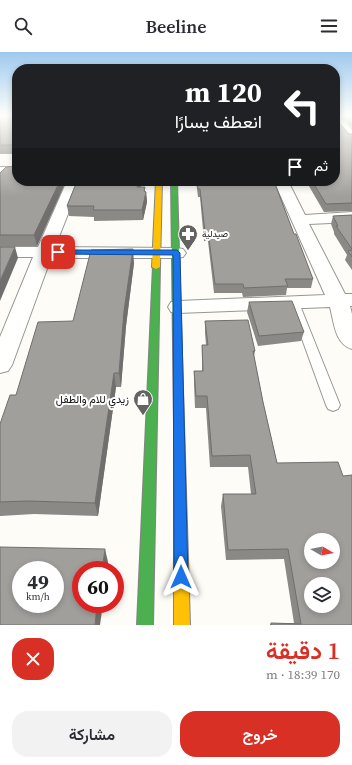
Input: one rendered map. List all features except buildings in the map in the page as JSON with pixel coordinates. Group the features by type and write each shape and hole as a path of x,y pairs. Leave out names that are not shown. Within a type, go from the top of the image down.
{"main road":[{"path":"145,625 159,186"},
{"path":"174,186 178,307 182,625"}],"street":[{"path":"0,171 12,172"},
{"path":"0,365 44,252 72,186"},
{"path":"283,186 299,220 345,300 348,336 352,341"},
{"path":"299,220 352,217"},
{"path":"0,252 177,253"},
{"path":"178,307 345,300"}],"lane":[{"path":"294,303 334,405"}],"traffic: fast":[{"path":"174,186 179,424"},
{"path":"145,625 156,267"}],"traffic: slow":[{"path":"156,267 159,186"},
{"path":"179,424 182,625"}],"place":[{"name":"صيدلية","path":"188,251"},
{"name":"زيدي للام والطفل","path":"143,416"}],"route":[{"path":"58,252 177,253 181,577"}]}
